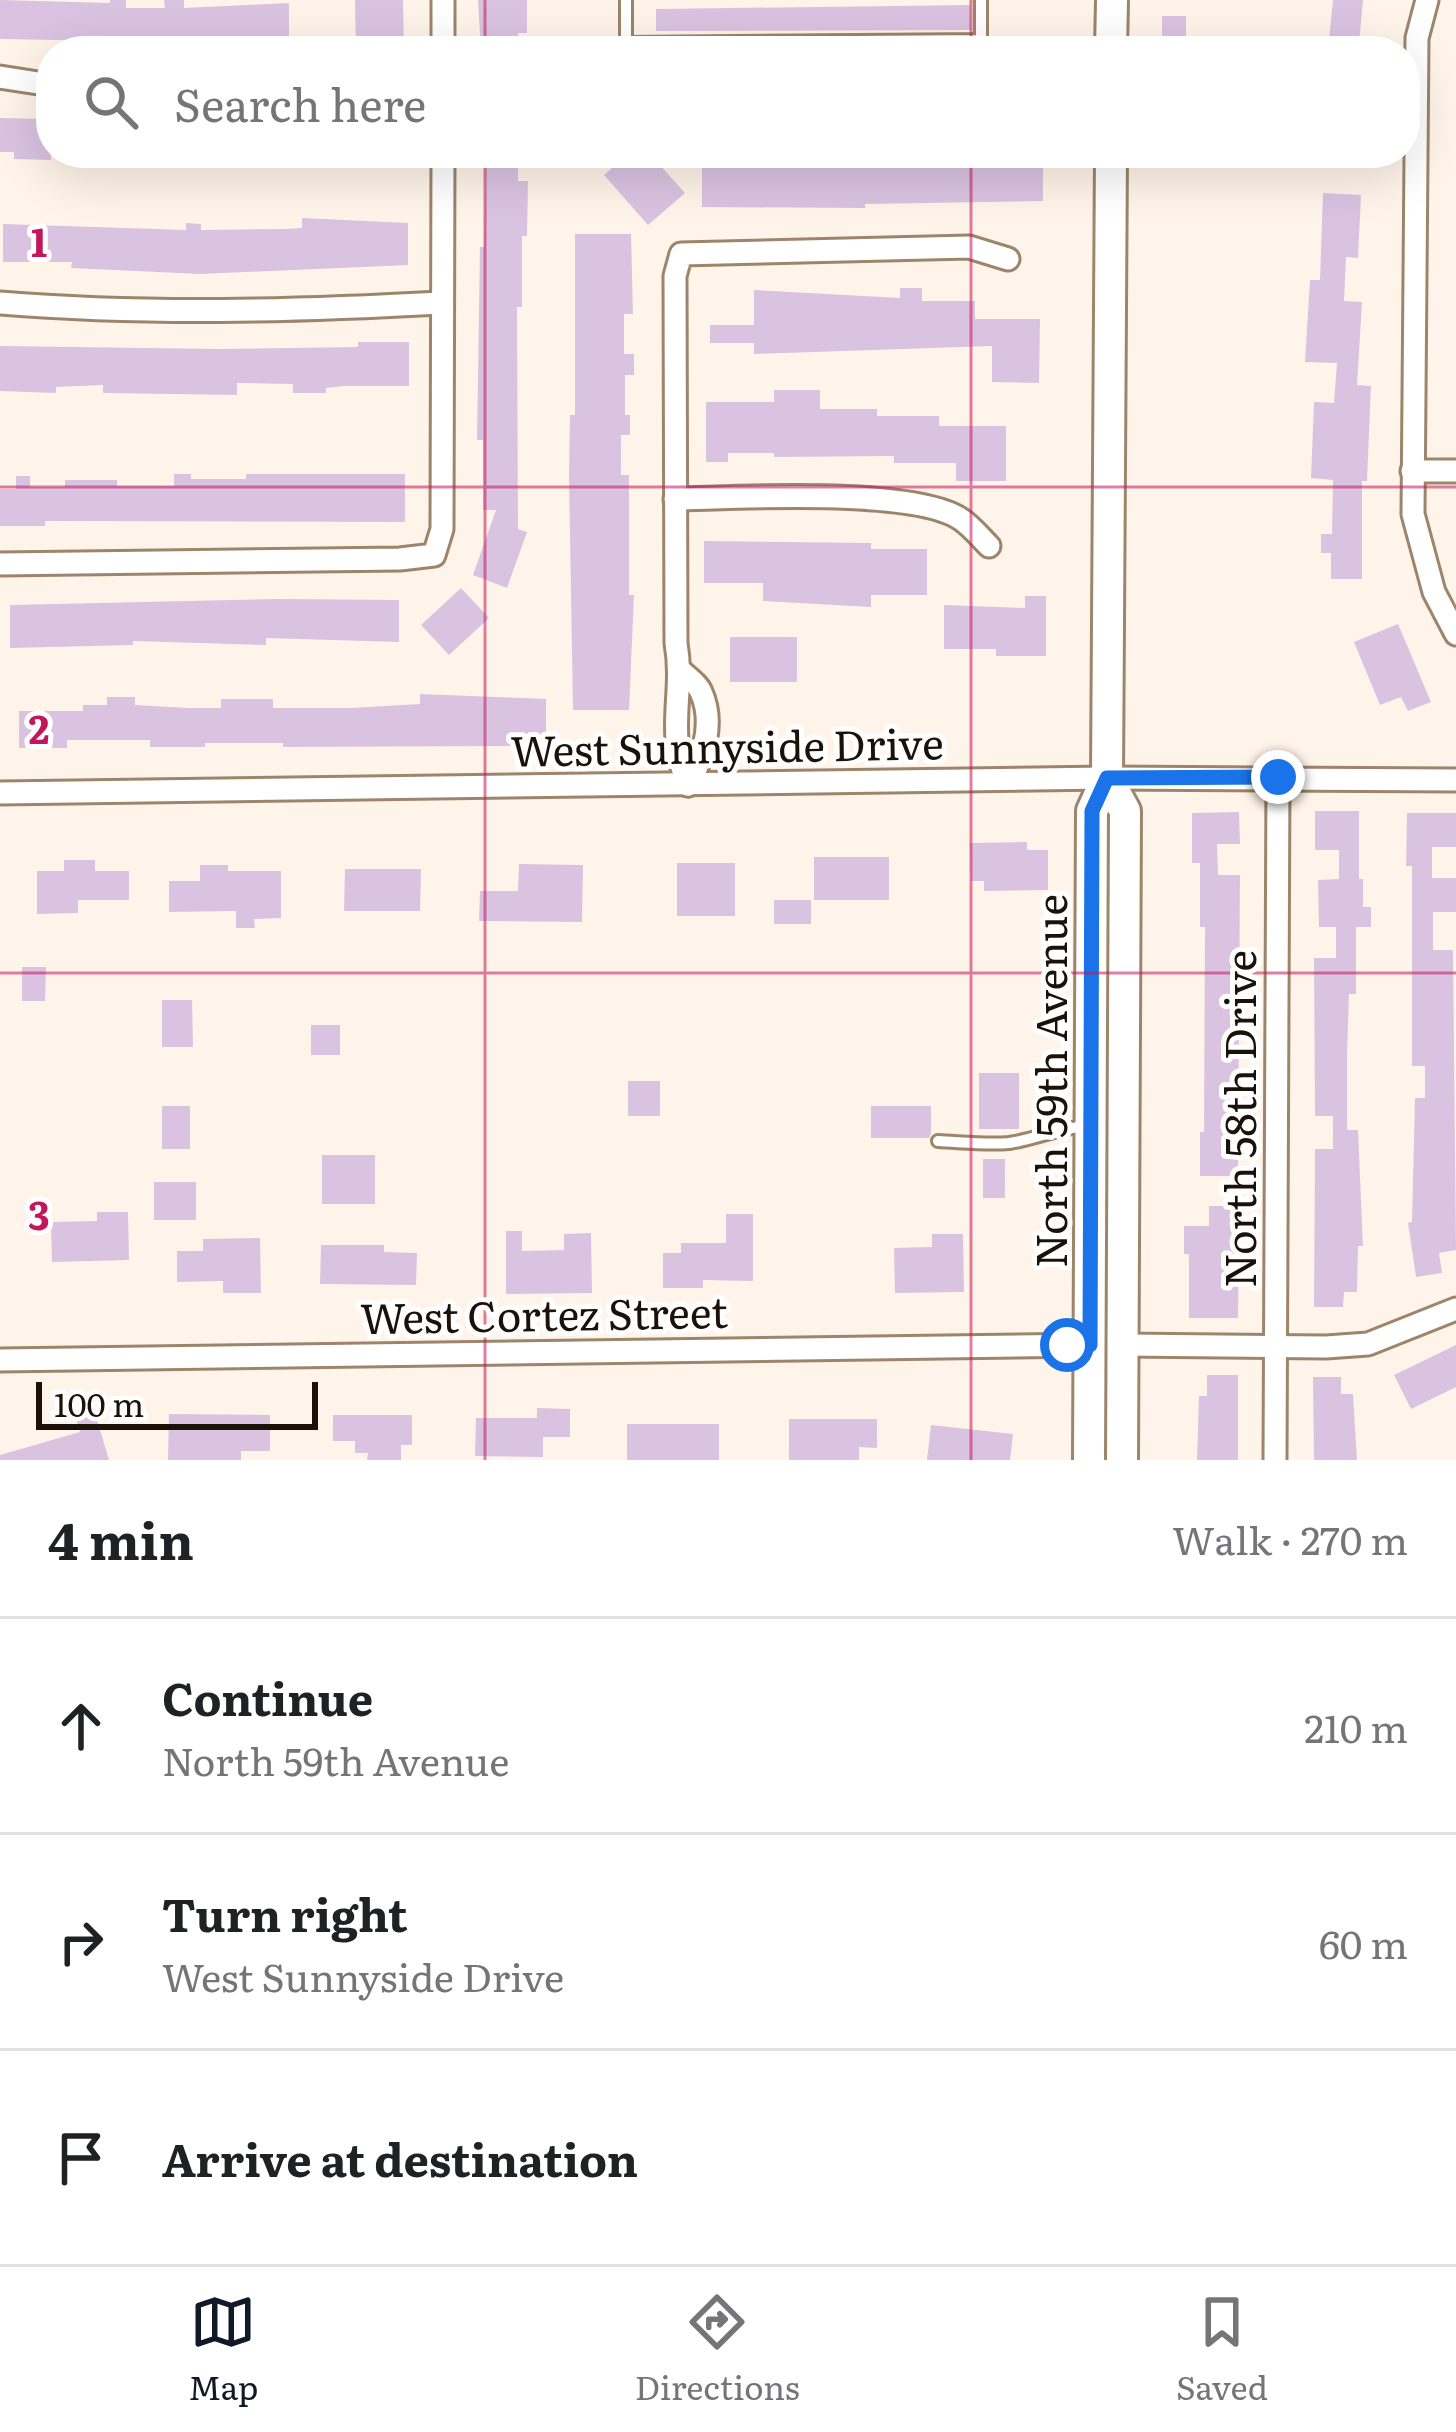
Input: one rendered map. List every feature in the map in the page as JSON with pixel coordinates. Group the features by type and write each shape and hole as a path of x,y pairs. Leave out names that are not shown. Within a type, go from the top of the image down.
{"main road":[{"path":"1112,0 1112,36"},
{"name":"North 59th Avenue","path":"1089,1460 1092,811 1107,778 1111,168"},
{"name":"North 59th Avenue","path":"1107,778 1125,811 1122,1460"}],"street":[{"path":"443,0 443,36"},
{"path":"1418,36 1427,0"},
{"path":"0,77 36,83"},
{"path":"0,564 434,555 442,529 442,168"},
{"path":"1415,168 1412,471 1420,549 1434,592 1456,634"},
{"path":"688,784 676,755 675,705 681,671 676,643 675,276 681,254 969,247 1008,259"},
{"path":"0,303 212,312 441,303"},
{"path":"1412,471 1456,471"},
{"path":"676,499 820,497 919,506 962,519 989,546"},
{"path":"681,671 701,690 706,753 688,784"},
{"name":"North 58th Drive","path":"1275,1460 1278,777"},
{"name":"West Sunnyside Drive","path":"0,794 1107,778 1456,780"},
{"path":"1123,1345 1368,1344 1456,1309"},
{"name":"West Cortez Street","path":"0,1360 1090,1345"}],"lane":[{"path":"626,0 626,36"},
{"path":"980,0 981,36"},
{"path":"675,705 703,706"},
{"path":"938,1142 1005,1143 1057,1128 1091,1126"}],"building":[{"path":"0,0 126,0 126,8 165,8 164,0 184,0 184,8 289,3 289,36 0,39"},
{"path":"355,0 403,0 404,36 356,36"},
{"path":"478,0 527,0 527,33 480,36"},
{"path":"1333,0 1363,0 1360,36 1329,36"},
{"path":"970,5 971,30 656,31 656,9"},
{"path":"1162,16 1186,16 1186,36 1162,36"},
{"path":"0,118 36,119 36,160 14,159 14,152 0,152"},
{"path":"486,168 518,168 518,181 528,181 522,307 517,307 518,529 527,532 507,588 473,575 496,510 483,510 483,440 477,440 480,247 484,247"},
{"path":"612,168 662,168 685,193 648,225 604,175"},
{"path":"702,168 1043,168 1043,201 865,204 865,208 702,207"},
{"path":"1323,193 1361,195 1358,258 1346,257 1344,301 1362,302 1357,385 1371,386 1367,481 1362,481 1362,579 1331,579 1331,553 1321,553 1321,534 1332,534 1333,480 1311,478 1314,402 1334,403 1337,363 1305,362 1310,280 1320,280"},
{"path":"302,218 408,223 408,265 200,274 71,268 72,262 3,262 3,224 186,230 186,223 201,224 201,230 285,229 302,228"},
{"path":"575,234 631,234 633,314 624,314 624,354 634,354 634,375 625,375 630,435 621,435 621,475 629,475 629,595 634,595 629,710 573,710 569,476 570,415 575,415"},
{"path":"900,288 922,288 922,301 975,301 975,319 1040,319 1039,383 992,382 992,346 754,354 754,343 710,343 710,325 754,325 754,290 900,298"},
{"path":"358,342 409,342 409,386 344,386 326,388 326,393 293,393 293,384 237,383 237,395 103,393 103,385 56,387 56,393 0,391 0,346 220,349 358,347"},
{"path":"774,390 820,390 820,409 877,409 877,416 939,416 939,426 1006,426 1006,481 956,481 956,463 894,463 894,456 728,453 728,462 706,462 706,402 774,402"},
{"path":"174,474 191,474 191,479 246,479 246,474 405,474 405,522 45,521 45,526 0,526 0,489 16,489 16,476 30,476 30,487 65,487 65,480 174,486"},
{"path":"704,541 871,543 871,549 927,549 927,595 871,595 871,607 763,601 763,583 704,583"},
{"path":"461,588 489,618 449,655 421,625"},
{"path":"1025,596 1046,596 1046,656 944,649 944,605 1025,608"},
{"path":"399,600 399,642 266,638 266,645 133,641 133,645 10,648 10,605"},
{"path":"1398,624 1431,702 1408,711 1401,697 1380,705 1354,642"},
{"path":"730,637 797,637 797,682 730,682"},
{"path":"420,694 546,699 546,735 529,734 529,746 205,743 205,747 150,747 150,740 67,740 67,748 19,748 19,711 83,711 83,705 107,705 107,697 135,697 135,705 188,708 221,708 221,699 273,699 273,708 351,708 420,704"},
{"path":"1315,811 1359,811 1359,879 1363,879 1363,907 1371,907 1371,927 1356,927 1356,994 1349,994 1347,1130 1358,1130 1363,1246 1358,1246 1357,1292 1344,1292 1343,1307 1314,1307 1315,1149 1333,1149 1333,1116 1315,1116 1314,958 1336,958 1336,927 1319,927 1318,880 1339,879 1339,850 1315,850"},
{"path":"1239,812 1240,844 1217,844 1218,875 1240,875 1238,1176 1200,1176 1205,927 1200,927 1200,863 1192,863 1192,813"},
{"path":"1407,813 1456,813 1456,847 1432,847 1432,878 1456,878 1456,912 1433,912 1433,950 1453,950 1456,1250 1439,1253 1442,1273 1416,1277 1408,1223 1412,1222 1415,1098 1425,1098 1425,1066 1412,1066 1412,866 1406,866"},
{"path":"1027,842 1027,850 1048,850 1048,890 984,891 984,881 971,881 970,843"},
{"path":"814,857 889,857 889,900 814,900"},
{"path":"64,860 95,860 95,871 129,871 129,900 78,900 78,913 37,914 37,871 64,871"},
{"path":"677,863 735,863 735,916 677,916"},
{"path":"519,864 583,865 582,922 479,921 480,891 518,891"},
{"path":"200,865 228,865 228,871 281,871 281,918 254,919 255,928 236,928 236,911 169,912 169,881 200,881"},
{"path":"345,869 421,869 420,911 344,911"},
{"path":"774,900 811,900 811,924 774,924"},
{"path":"22,967 46,967 45,1001 22,1001"},
{"path":"162,1000 192,1000 193,1047 162,1047"},
{"path":"311,1025 340,1025 340,1055 311,1055"},
{"path":"979,1073 1019,1073 1019,1129 979,1129"},
{"path":"628,1081 660,1081 660,1116 628,1116"},
{"path":"162,1106 190,1106 190,1149 162,1149"},
{"path":"871,1106 931,1106 929,1138 871,1138"},
{"path":"322,1155 375,1155 375,1204 322,1204"},
{"path":"983,1159 1005,1159 1005,1198 983,1198"},
{"path":"154,1182 196,1182 196,1220 154,1220"},
{"path":"1209,1206 1239,1206 1238,1318 1189,1318 1184,1226 1209,1226"},
{"path":"97,1212 128,1212 129,1260 52,1262 51,1222 97,1221"},
{"path":"726,1214 753,1214 753,1281 703,1280 703,1288 663,1288 663,1253 681,1253 681,1243 726,1243"},
{"path":"506,1231 522,1231 522,1251 564,1250 564,1234 591,1233 592,1293 506,1294"},
{"path":"932,1234 963,1234 964,1292 895,1293 894,1248 932,1247"},
{"path":"260,1238 261,1293 223,1293 223,1281 177,1282 177,1251 203,1251 203,1239"},
{"path":"321,1245 384,1245 384,1252 417,1253 416,1285 320,1284"},
{"path":"1456,1345 1456,1387 1411,1409 1394,1375"},
{"path":"1207,1375 1238,1375 1238,1460 1197,1460 1199,1396 1207,1396"},
{"path":"1313,1377 1341,1377 1341,1394 1353,1394 1357,1460 1314,1460"},
{"path":"537,1408 570,1409 570,1437 543,1437 543,1457 475,1456 476,1418 537,1418"},
{"path":"95,1413 109,1460 0,1460 0,1455 80,1432 76,1419"},
{"path":"169,1414 270,1415 270,1451 241,1451 241,1460 168,1460"},
{"path":"333,1415 412,1415 412,1445 401,1445 401,1460 367,1460 368,1453 355,1453 355,1441 333,1441"},
{"path":"789,1419 877,1419 877,1448 859,1447 859,1460 789,1460"},
{"path":"627,1424 719,1424 719,1460 627,1460"},
{"path":"931,1425 1013,1434 1010,1460 927,1460"}],"route":[{"path":"1067,1345 1090,1345 1092,811 1107,778 1278,777"}]}
